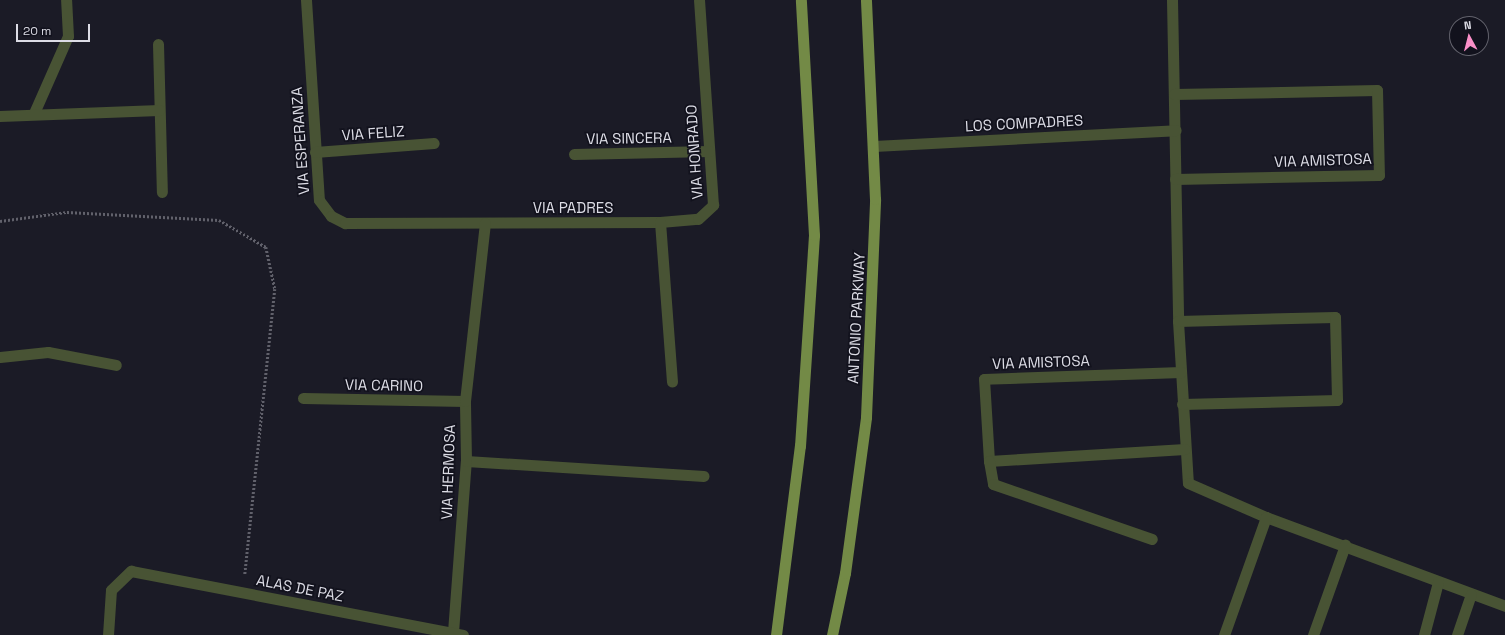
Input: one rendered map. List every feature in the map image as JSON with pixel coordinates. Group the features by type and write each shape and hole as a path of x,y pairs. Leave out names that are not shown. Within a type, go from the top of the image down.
{"main road":[{"path":"776,635 802,423 814,235 801,0"},
{"name":"ANTONIO PARKWAY","path":"832,635 845,573 866,417 874,243 874,146 866,0"}],"street":[{"path":"34,113 68,36 66,0"},
{"name":"VIA ESPERANZA","path":"306,0 319,200 331,216 345,223 485,223"},
{"name":"VIA HONRADO","path":"660,222 698,219 713,205 699,0"},
{"path":"1172,0 1176,130 1175,180 1178,321 1188,483 1266,517 1345,545 1438,582 1505,606"},
{"path":"158,44 162,192"},
{"name":"VIA AMISTOSA","path":"1174,94 1377,90 1379,176 1175,180"},
{"path":"0,116 34,113 160,110"},
{"name":"LOS COMPADRES","path":"874,146 1176,130"},
{"name":"VIA FELIZ","path":"315,152 434,143"},
{"name":"VIA SINCERA","path":"574,154 709,151"},
{"path":"660,222 672,382"},
{"name":"VIA PADRES","path":"485,223 660,222"},
{"name":"VIA HERMOSA","path":"458,634 466,461 465,401 485,223"},
{"path":"1178,321 1335,317 1337,400 1182,404"},
{"path":"0,357 48,352 116,365"},
{"name":"VIA AMISTOSA","path":"1152,539 993,484 989,461 984,379 1181,372"},
{"name":"VIA CARINO","path":"303,398 465,401"},
{"path":"989,461 1185,449"},
{"path":"466,461 704,476"},
{"path":"1224,635 1266,517"},
{"path":"1313,635 1345,545"},
{"name":"ALAS DE PAZ","path":"108,635 111,590 130,571 458,634"},
{"path":"1424,635 1438,582"},
{"path":"1457,635 1471,594"}],"path":[{"path":"0,221 67,212 219,220 266,247 275,289 243,593"}]}
